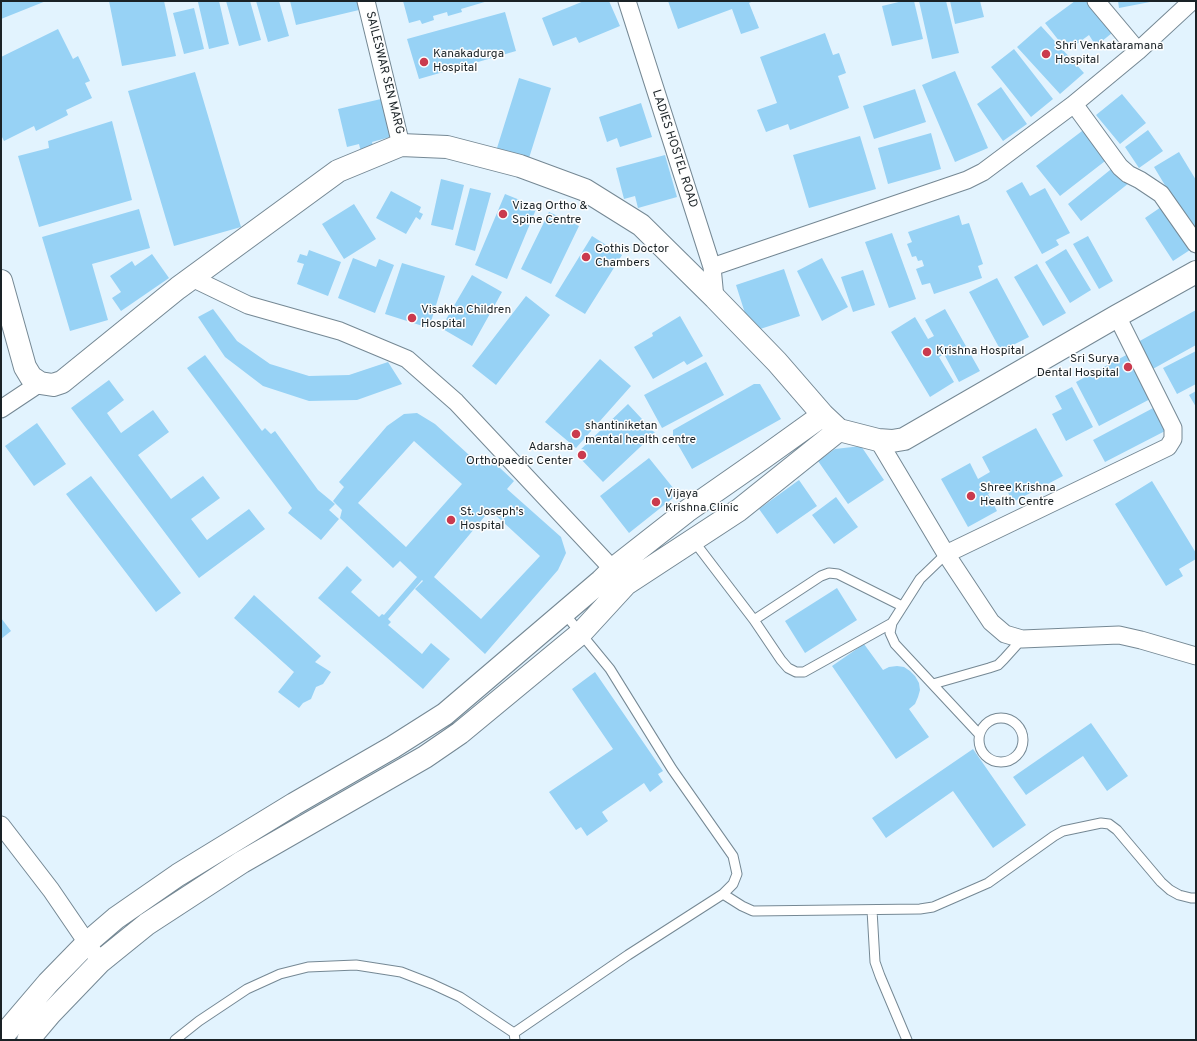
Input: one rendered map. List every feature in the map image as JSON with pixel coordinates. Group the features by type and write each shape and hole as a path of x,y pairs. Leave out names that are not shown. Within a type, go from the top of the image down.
{"street":[{"name":"SAILESWAR SEN MARG","path":"366,1 401,145"},
{"name":"LADIES HOSTEL ROAD","path":"627,1 712,267 715,298"},
{"path":"1096,1 1138,51"},
{"path":"712,267 967,180 982,172 1074,104 1138,51 1192,1"},
{"path":"1074,104 1120,167 1128,174 1161,194 1196,244"},
{"path":"1,281 25,367 31,377 40,383 53,385 62,382 178,288 338,171 401,145 447,147 520,166 585,190 640,225 715,298 777,362 839,430 878,440 892,441 904,439 1117,316 1195,276"},
{"path":"192,278 248,305 340,331 407,359 456,402 619,576"},
{"path":"946,554 1168,447 1173,439 1174,428 1117,316"},
{"path":"1,409 40,383"},
{"path":"28,1040 50,1014 100,962 147,924 242,862 426,757 460,733 581,633 619,576 687,511 824,415"},
{"path":"1,1038 48,983 88,942 116,918 178,875 294,804 393,747 445,714 601,581 619,576 694,540 739,510 839,430"},
{"path":"878,440 946,554 991,622 1005,634 1022,639 1119,635 1196,656"},
{"path":"445,714 460,733"},
{"path":"1,825 51,890 88,942 100,962"}],"lane":[{"path":"694,540 754,620 781,660 788,668 796,672 804,672 892,623"},
{"path":"946,554 920,579 892,623 890,633 895,644 979,734"},
{"path":"754,620 821,576 829,573 838,574 902,606"},
{"path":"175,1040 247,989 280,974 308,967 356,965 401,972 432,984 460,997 515,1036 628,955 723,894 733,884 737,874 733,856 672,769 610,669 564,612"},
{"path":"933,684 998,664 1022,639"},
{"path":"994,719 1008,719 1015,722 1020,728 1024,741 1022,748 1013,759 1005,762 998,762 990,760 984,755 980,749 978,741 979,734 988,722 994,719"},
{"path":"723,894 752,911 920,909 933,907 988,883 1063,831 1101,823 1109,824 1117,830 1161,882 1170,890 1179,895 1196,898"},
{"path":"872,910 875,962 907,1040"}],"building":[{"path":"1,1 46,1 1,19"},
{"path":"109,1 164,1 176,56 122,66"},
{"path":"219,1 229,44 209,49 198,2"},
{"path":"226,1 250,1 261,40 239,46"},
{"path":"256,1 279,1 289,36 268,42"},
{"path":"290,1 357,1 359,10 296,25"},
{"path":"403,1 488,1 461,9 462,12 448,16 447,12 433,16 434,20 422,24 420,20 409,23"},
{"path":"584,1 609,1 620,26 579,43 576,37 553,46 542,18"},
{"path":"668,1 753,1 749,3 759,28 741,34 732,9 678,29"},
{"path":"903,1 914,1 923,39 892,46 882,6"},
{"path":"919,1 946,1 959,53 932,59"},
{"path":"950,1 980,1 984,17 955,24"},
{"path":"1075,1 1088,1 1112,33 1096,46 1089,35 1067,51 1045,23"},
{"path":"1118,1 1150,1 1150,2 1119,8"},
{"path":"194,8 204,49 184,54 173,13"},
{"path":"505,12 516,51 419,79 407,39"},
{"path":"1041,26 1084,73 1060,94 1017,47"},
{"path":"58,29 73,59 78,56 90,81 85,83 92,98 66,110 68,115 36,131 34,126 4,141 1,135 1,57"},
{"path":"825,33 833,55 839,53 846,73 838,76 849,108 790,130 788,124 766,132 757,110 777,103 760,57"},
{"path":"1014,49 1053,99 1031,117 991,67"},
{"path":"955,71 988,148 955,162 922,85"},
{"path":"195,72 241,227 174,246 128,91"},
{"path":"519,78 551,88 529,158 497,148"},
{"path":"1001,87 1027,124 1003,141 977,104"},
{"path":"915,89 926,122 874,139 863,106"},
{"path":"1122,94 1146,123 1120,144 1096,115"},
{"path":"381,99 390,137 372,142 374,149 361,152 359,144 347,147 338,109"},
{"path":"641,103 652,137 620,147 617,138 607,142 599,117"},
{"path":"112,121 132,200 39,227 18,156 49,148 48,141"},
{"path":"1086,128 1109,158 1060,196 1036,166"},
{"path":"1148,130 1163,151 1139,168 1125,147"},
{"path":"931,133 941,169 888,184 878,148"},
{"path":"860,136 876,189 809,208 793,155"},
{"path":"1179,152 1196,180 1196,237 1154,167"},
{"path":"665,155 677,197 638,208 635,196 624,199 616,168"},
{"path":"1115,166 1129,183 1081,221 1068,204"},
{"path":"441,179 464,185 453,230 431,225"},
{"path":"1022,182 1030,196 1045,188 1070,233 1056,240 1059,245 1042,254 1006,191"},
{"path":"470,188 491,193 475,251 455,245"},
{"path":"391,191 421,207 419,212 423,214 420,220 416,217 406,234 376,218"},
{"path":"505,194 537,207 507,279 475,265"},
{"path":"354,204 376,239 344,259 322,224"},
{"path":"1164,205 1193,248 1173,261 1145,218"},
{"path":"139,209 150,248 92,264 108,320 70,331 42,237"},
{"path":"549,212 579,226 551,284 521,269"},
{"path":"959,215 962,225 969,223 983,264 978,266 982,278 934,294 930,283 922,285 916,269 924,266 922,260 918,261 916,256 912,257 907,244 912,242 908,232"},
{"path":"892,233 916,299 889,308 865,242"},
{"path":"592,236 622,255 585,314 555,296"},
{"path":"1088,236 1113,281 1099,289 1073,244"},
{"path":"1066,249 1091,290 1070,303 1045,262"},
{"path":"309,250 341,262 328,296 297,284 304,264 297,262 300,254 307,256"},
{"path":"152,254 169,278 121,311 112,298 121,292 110,276 132,261 135,266"},
{"path":"353,258 376,267 379,259 394,265 375,313 338,298"},
{"path":"822,258 848,307 822,321 797,271"},
{"path":"402,263 445,276 429,328 385,314"},
{"path":"1037,264 1066,313 1043,326 1014,277"},
{"path":"784,269 800,316 751,332 736,285"},
{"path":"863,270 875,305 853,312 841,277"},
{"path":"472,275 502,292 472,346 441,328"},
{"path":"997,278 1029,337 1001,351 969,292"},
{"path":"526,296 550,315 496,385 472,366"},
{"path":"213,309 237,341 270,364 309,376 349,375 388,362 402,384 357,400 309,401 263,386 225,357 198,317"},
{"path":"945,309 980,371 959,382 944,354 939,357 954,382 930,397 891,332 915,317 928,339 934,336 925,320"},
{"path":"1196,310 1196,345 1151,370 1136,343"},
{"path":"680,316 703,356 687,365 684,361 653,379 634,347 653,336 652,333"},
{"path":"1196,351 1196,384 1177,394 1163,368"},
{"path":"1130,353 1154,397 1099,426 1076,382"},
{"path":"205,355 262,431 265,428 271,434 275,431 318,490 335,504 329,510 339,519 321,540 288,513 292,508 187,368"},
{"path":"600,359 631,386 576,448 545,422"},
{"path":"706,362 724,395 662,428 644,395"},
{"path":"109,380 124,400 107,413 121,433 153,410 169,432 138,455 171,499 203,476 220,498 191,519 207,540 249,509 265,529 199,578 71,408"},
{"path":"754,384 760,384 781,419 692,469 673,436 673,430"},
{"path":"1072,387 1093,427 1066,441 1052,414 1062,409 1055,396"},
{"path":"1196,391 1196,407 1189,395"},
{"path":"628,404 655,433 603,482 576,454"},
{"path":"1155,407 1167,430 1105,462 1093,440"},
{"path":"417,413 435,424 479,464 487,456 514,481 507,489 561,537 566,553 558,570 485,654 415,589 423,581 422,580 388,619 391,622 388,625 422,654 431,643 450,659 423,689 318,598 347,566 362,580 351,592 379,617 382,614 384,615 417,577 400,561 393,568 340,518 342,510 333,501 344,487 339,482 387,426 404,414","holes":["414,441 462,484 406,547 358,503","490,510 540,556 481,619 434,577"]},
{"path":"37,423 66,464 34,486 5,446"},
{"path":"1036,428 1063,476 1013,502 1004,485 988,494 997,511 968,527 941,479 970,463 978,479 990,472 982,457"},
{"path":"861,446 884,480 848,504 818,461 835,449"},
{"path":"649,458 678,494 629,533 600,496"},
{"path":"91,476 181,593 156,612 66,494"},
{"path":"799,480 817,506 777,534 759,509"},
{"path":"1152,481 1196,553 1196,559 1179,569 1183,576 1166,586 1115,504"},
{"path":"836,497 858,527 834,544 812,515"},
{"path":"837,588 857,620 805,653 785,621"},
{"path":"254,595 321,656 315,662 331,672 323,684 316,687 311,699 303,703 299,708 278,692 294,672 234,618"},
{"path":"1,618 11,631 1,639"},
{"path":"864,644 883,670 889,667 904,667 915,676 919,683 920,690 918,697 915,704 909,709 929,737 896,759 832,666"},
{"path":"595,672 663,771 658,774 663,782 650,792 644,783 602,812 608,821 587,836 581,827 576,830 549,792 613,749 572,689"},
{"path":"1091,723 1128,776 1107,791 1083,756 1026,795 1013,777"},
{"path":"973,749 1026,825 993,848 953,791 886,838 872,818"}],"place":[{"name":"Shri Venkataramana Hospital","path":"1046,54"},
{"name":"Kanakadurga Hospital","path":"424,62"},
{"name":"Vizag Ortho & Spine Centre","path":"503,214"},
{"name":"Gothis Doctor Chambers","path":"586,257"},
{"name":"Visakha Children Hospital","path":"412,318"},
{"name":"Krishna Hospital","path":"927,352"},
{"name":"Sri Surya Dental Hospital","path":"1128,367"},
{"name":"shantiniketan mental health centre","path":"576,434"},
{"name":"Adarsha Orthopaedic Center","path":"582,455"},
{"name":"Shree Krishna Health Centre","path":"971,496"},
{"name":"Vijaya Krishna Clinic","path":"656,502"},
{"name":"St. Joseph's Hospital","path":"451,520"}]}
